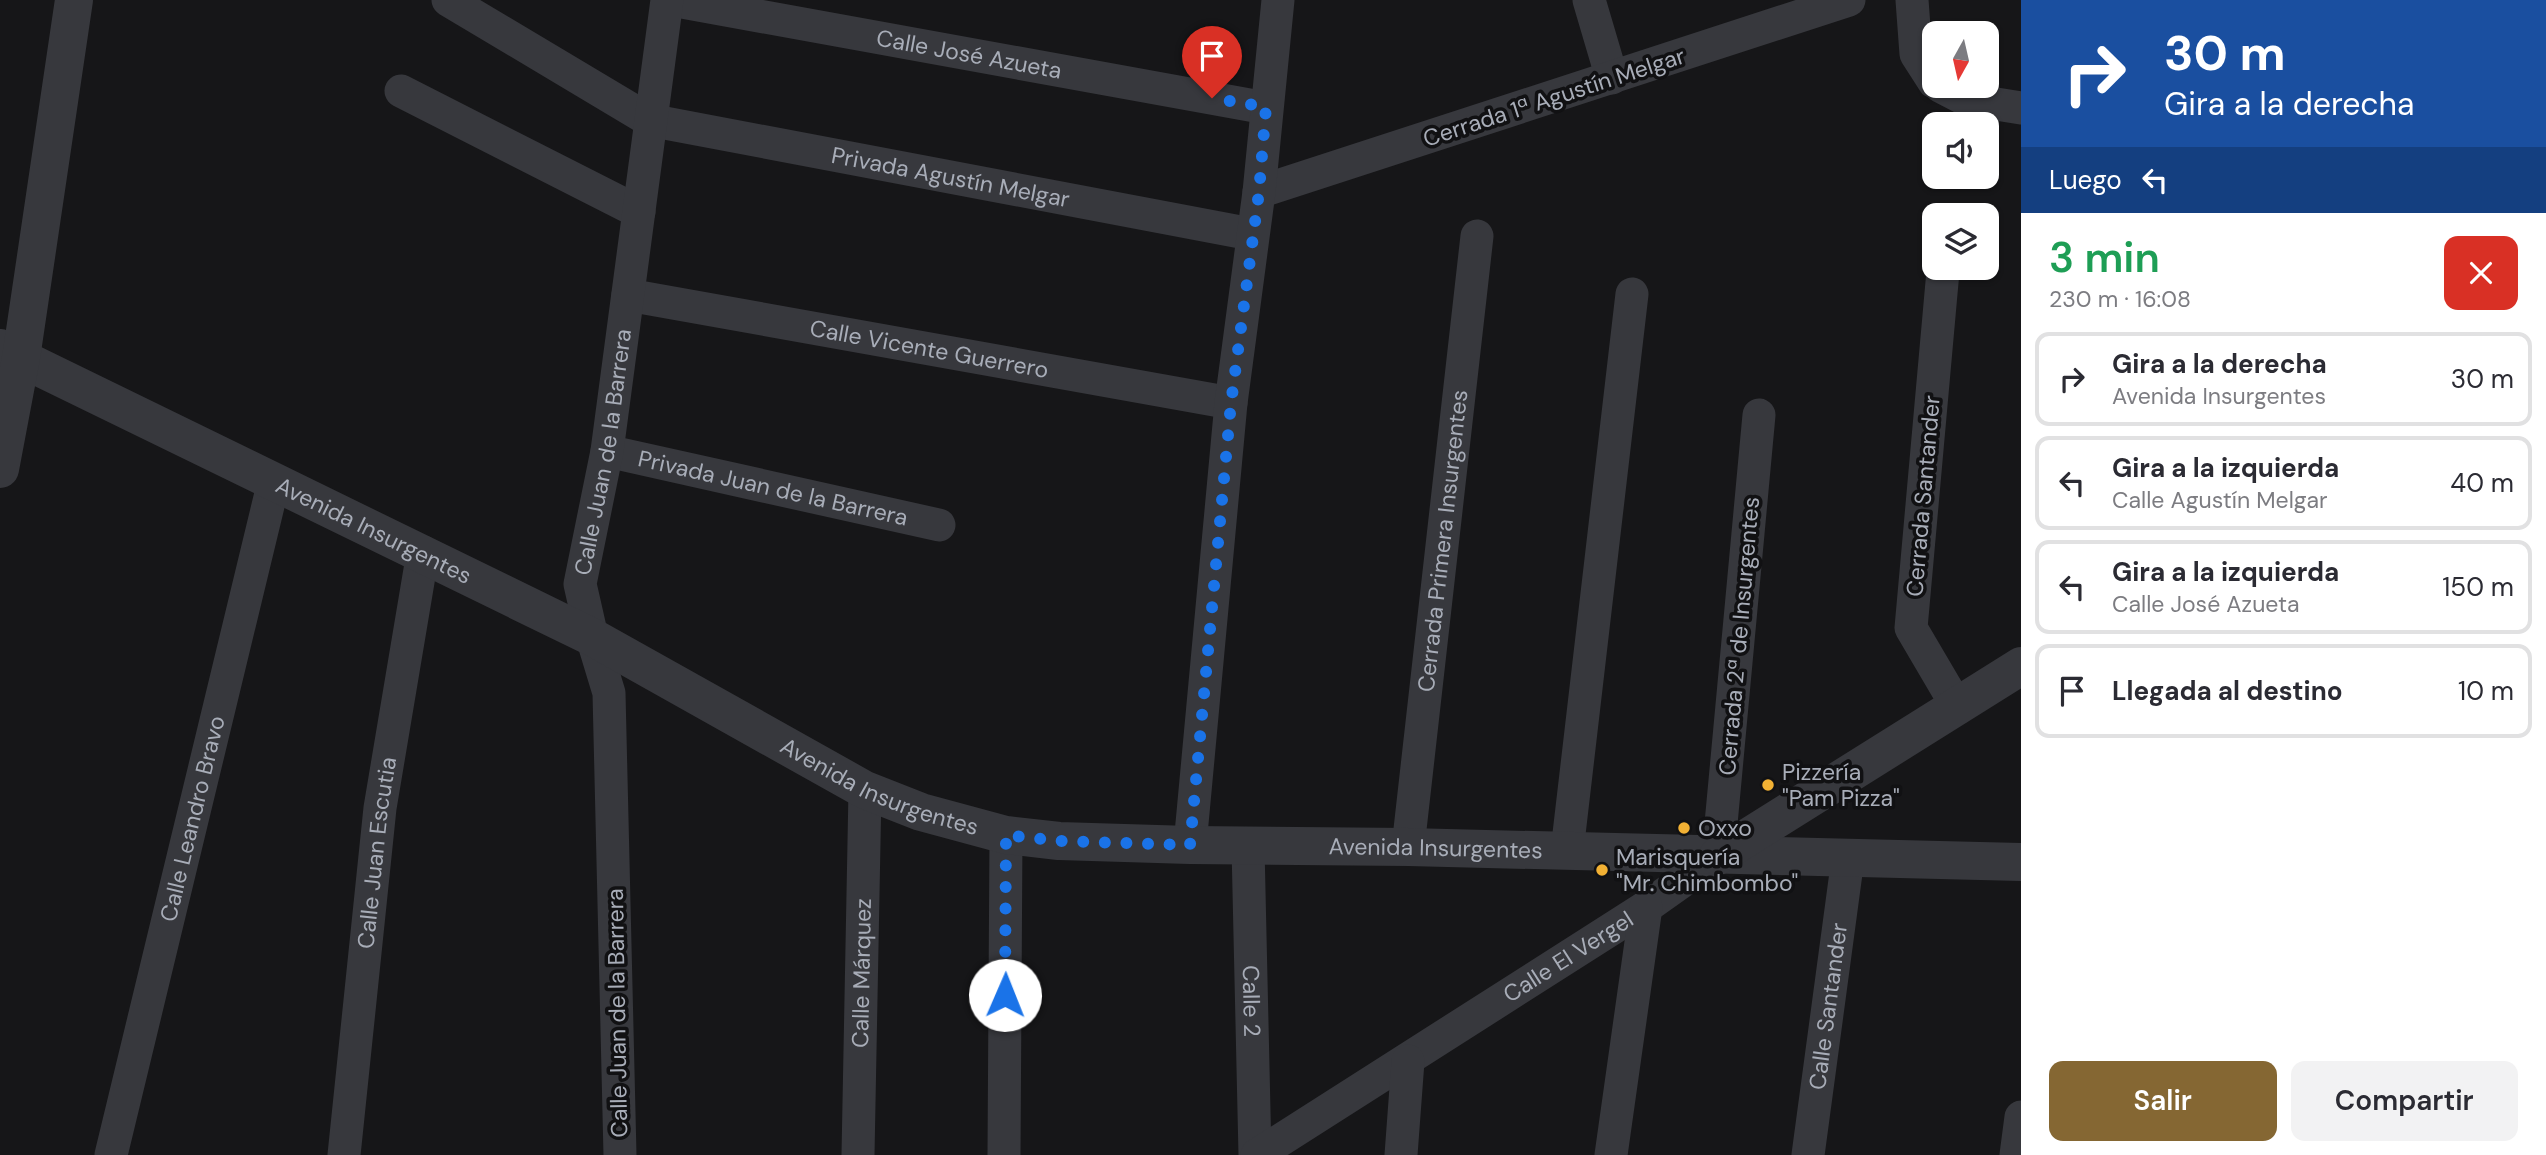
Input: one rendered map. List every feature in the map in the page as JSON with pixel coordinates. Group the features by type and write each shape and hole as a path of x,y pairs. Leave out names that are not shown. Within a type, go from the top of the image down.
{"street":[{"path":"0,469 11,353 74,0"},
{"path":"448,0 649,120"},
{"name":"Calle Juan de la Barrera","path":"620,1155 609,693 580,584 607,452 649,120 669,0"},
{"name":"Calle José Azueta","path":"669,0 1266,107"},
{"path":"1190,845 1231,403 1251,234 1259,192 1278,0"},
{"path":"1589,0 1612,78"},
{"name":"Cerrada 1ª Agustín Melgar","path":"1259,192 1849,0"},
{"path":"1912,0 1916,54 1922,63"},
{"path":"401,91 639,212"},
{"path":"1963,98 2021,108"},
{"name":"Privada Agustín Melgar","path":"649,120 1251,234"},
{"name":"Cerrada Primera Insurgentes","path":"1408,847 1477,236"},
{"name":"Cerrada Santander","path":"1942,280 1911,628 1958,708"},
{"path":"1567,851 1632,294"},
{"name":"Calle Vicente Guerrero","path":"628,295 1231,403"},
{"name":"Avenida Insurgentes","path":"11,353 423,552 592,637 864,790 921,812 1006,835 1059,841 1248,847 1408,847 2021,862"},
{"name":"Cerrada 2ª de Insurgentes","path":"1718,856 1759,415"},
{"name":"Privada Juan de la Barrera","path":"607,452 939,525"},
{"name":"Calle Leandro Bravo","path":"111,1155 274,481"},
{"name":"Calle Juan Escutia","path":"344,1155 380,808 423,552"},
{"name":"Calle El Vergel","path":"1256,1155 1408,1061 1646,907 1718,856 1958,708 2021,666"},
{"name":"Calle Márquez","path":"858,1155 864,790"},
{"path":"983,1155 1004,1155 1006,835"},
{"name":"Calle 2","path":"1248,847 1256,1155"},
{"name":"Calle Santander","path":"1808,1155 1847,858"},
{"path":"1611,1155 1646,907"},
{"path":"1401,1155 1408,1061"},
{"path":"2016,1155 2021,1117"}],"place":[{"name":"Pizzería \"Pam Pizza\"","path":"1768,785"},
{"name":"Oxxo","path":"1684,828"},
{"name":"Marisquería \"Mr. Chimbombo\"","path":"1602,870"}],"route":[{"path":"1005,995 1006,835 1059,841 1190,845 1231,403 1251,234 1259,192 1266,107 1212,98"}]}
